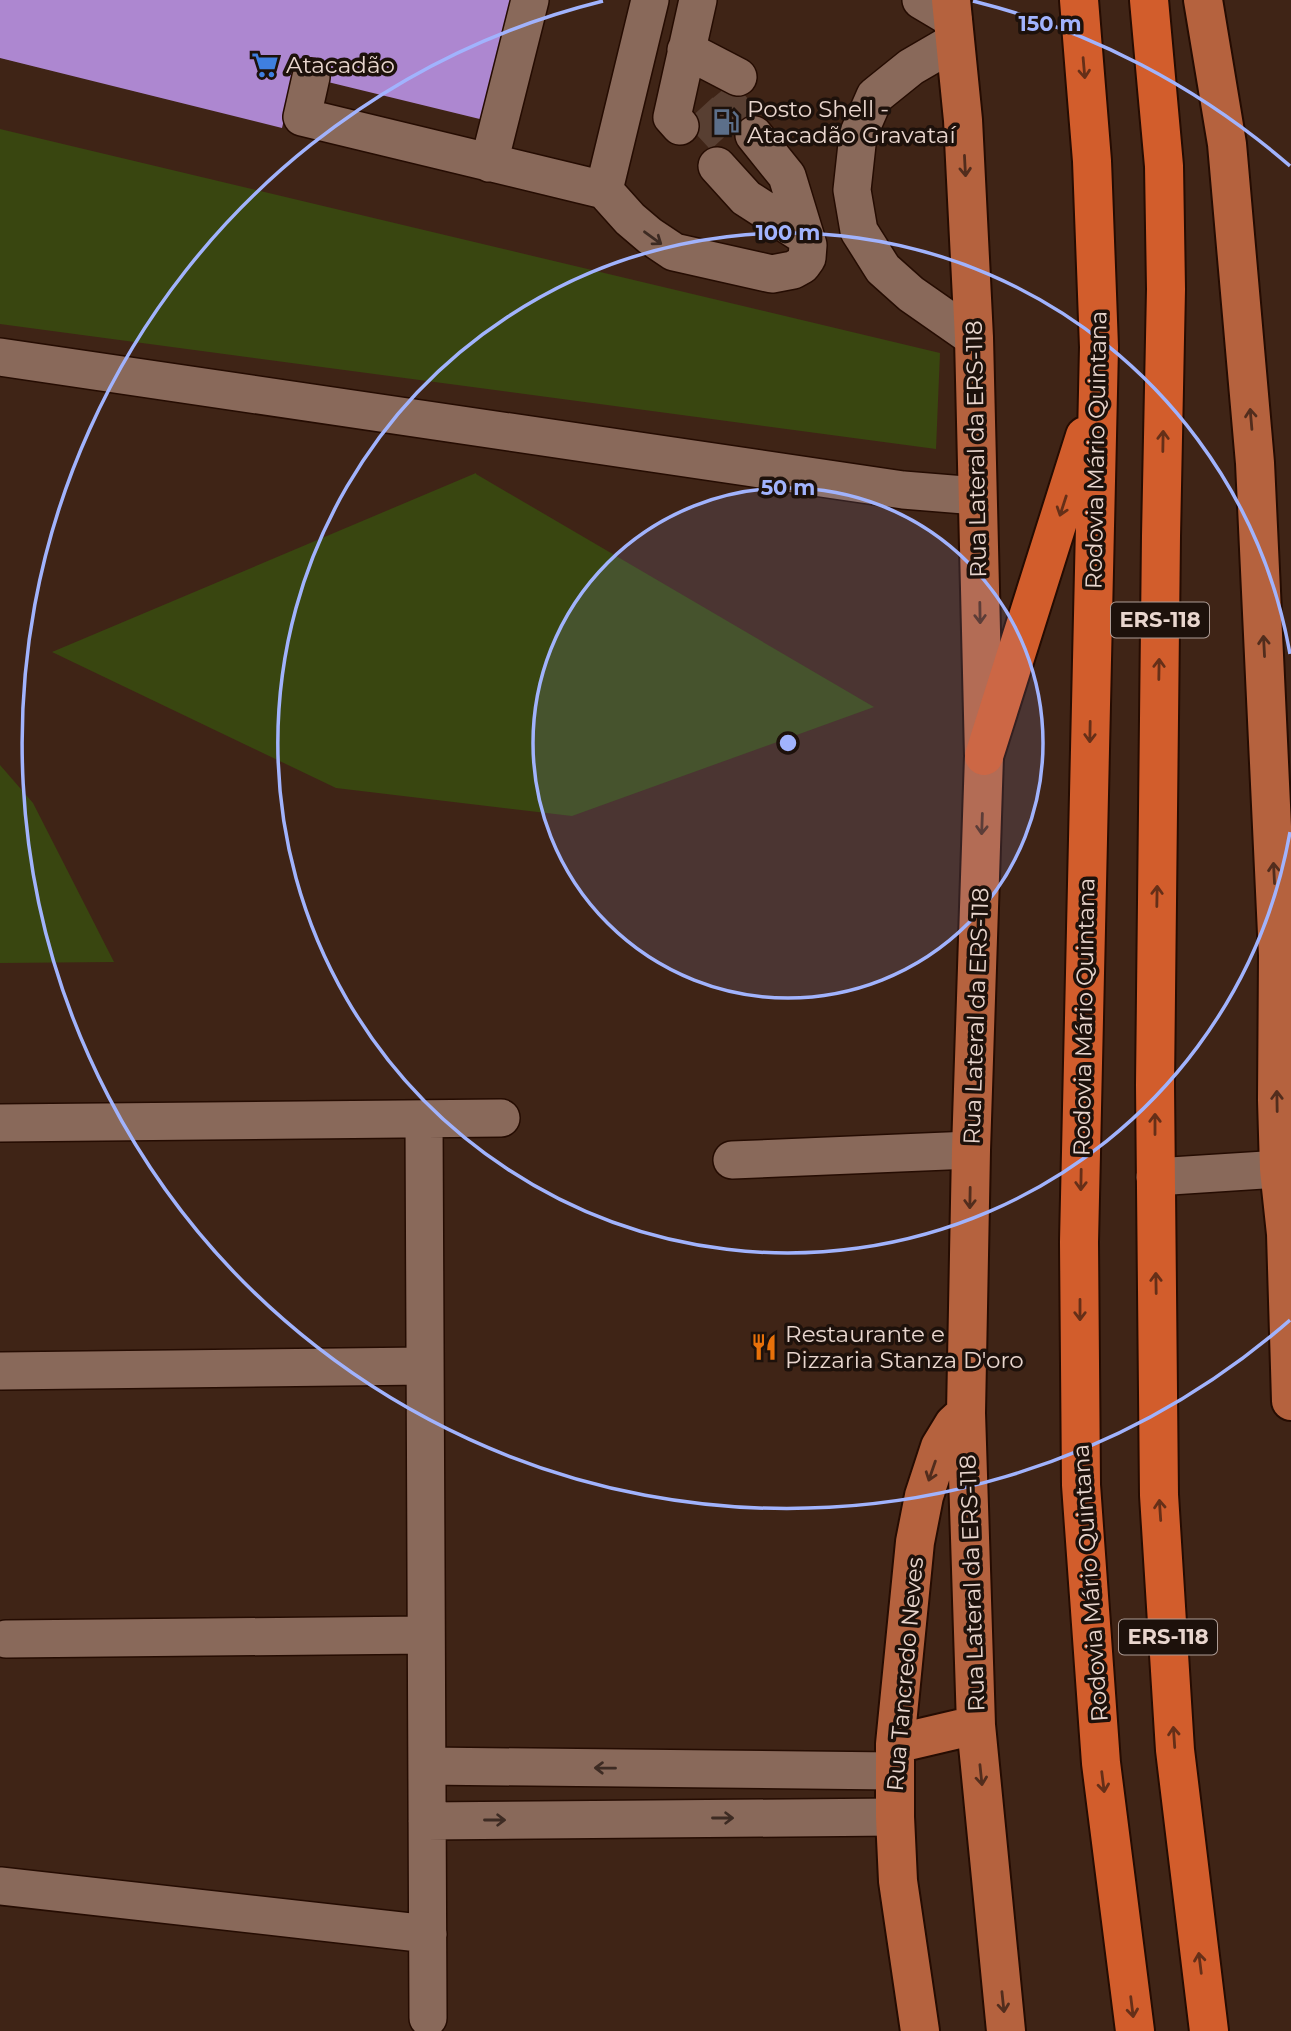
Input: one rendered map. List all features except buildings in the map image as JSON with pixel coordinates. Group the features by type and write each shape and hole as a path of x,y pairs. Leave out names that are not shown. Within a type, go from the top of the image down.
{"highway":[{"name":"Rodovia Mário Quintana","path":"1079,0 1092,161 1099,348 1079,1242 1081,1485 1101,1763 1135,2031"},
{"name":"ERS-118","path":"1149,0 1164,166 1166,289 1160,591 1155,1177 1159,1495 1175,1750 1209,2031"},
{"path":"984,756 1099,394"}],"main road":[{"path":"1203,0 1227,144 1255,463 1278,955 1277,1100 1285,1163 1289,1233 1291,1401"},
{"name":"Rua Lateral da ERS-118","path":"953,21 963,120 974,338 984,756 971,1150 966,1413 976,1724 1006,2031"},
{"name":"Rua Tancredo Neves","path":"920,2031 898,1881 894,1758 915,1542 924,1496 940,1447 954,1424 966,1413"},
{"path":"894,1758 976,1724"}],"street":[{"path":"489,163 530,0"},
{"path":"604,190 650,0"},
{"path":"697,89 698,0"},
{"path":"921,0 953,21 911,67 875,96 858,135 852,190 859,231 883,268 911,294 974,338"},
{"path":"312,77 302,117 604,190 630,219 674,252 772,274 793,270 807,258 808,245 802,159 744,143 746,198 806,236"},
{"path":"0,357 889,488 977,496"},
{"path":"0,1123 500,1118"},
{"path":"424,1119 428,2018"},
{"path":"732,1160 971,1150"},
{"path":"1155,1177 1285,1163"},
{"path":"1,1371 425,1366"},
{"path":"6,1639 426,1635"},
{"path":"427,1766 802,1770 894,1758"},
{"path":"646,1769 646,1819"},
{"path":"802,1770 804,1818"},
{"path":"427,1821 895,1817"},
{"path":"0,1886 428,1934"}],"green space":[{"path":"0,129 940,353 936,449 0,324"},
{"path":"476,473 874,707 572,816 336,788 52,652"},
{"path":"0,765 33,803 114,962 0,963"}],"tunnel":[{"path":"719,93 754,135"},
{"path":"699,110 736,150"}],"place":[{"name":"Atacadão","path":"265,65"},
{"name":"Posto Shell - Atacadão Gravataí","path":"726,122"},
{"name":"Restaurante e Pizzaria Stanza D'oro","path":"764,1347"}]}
